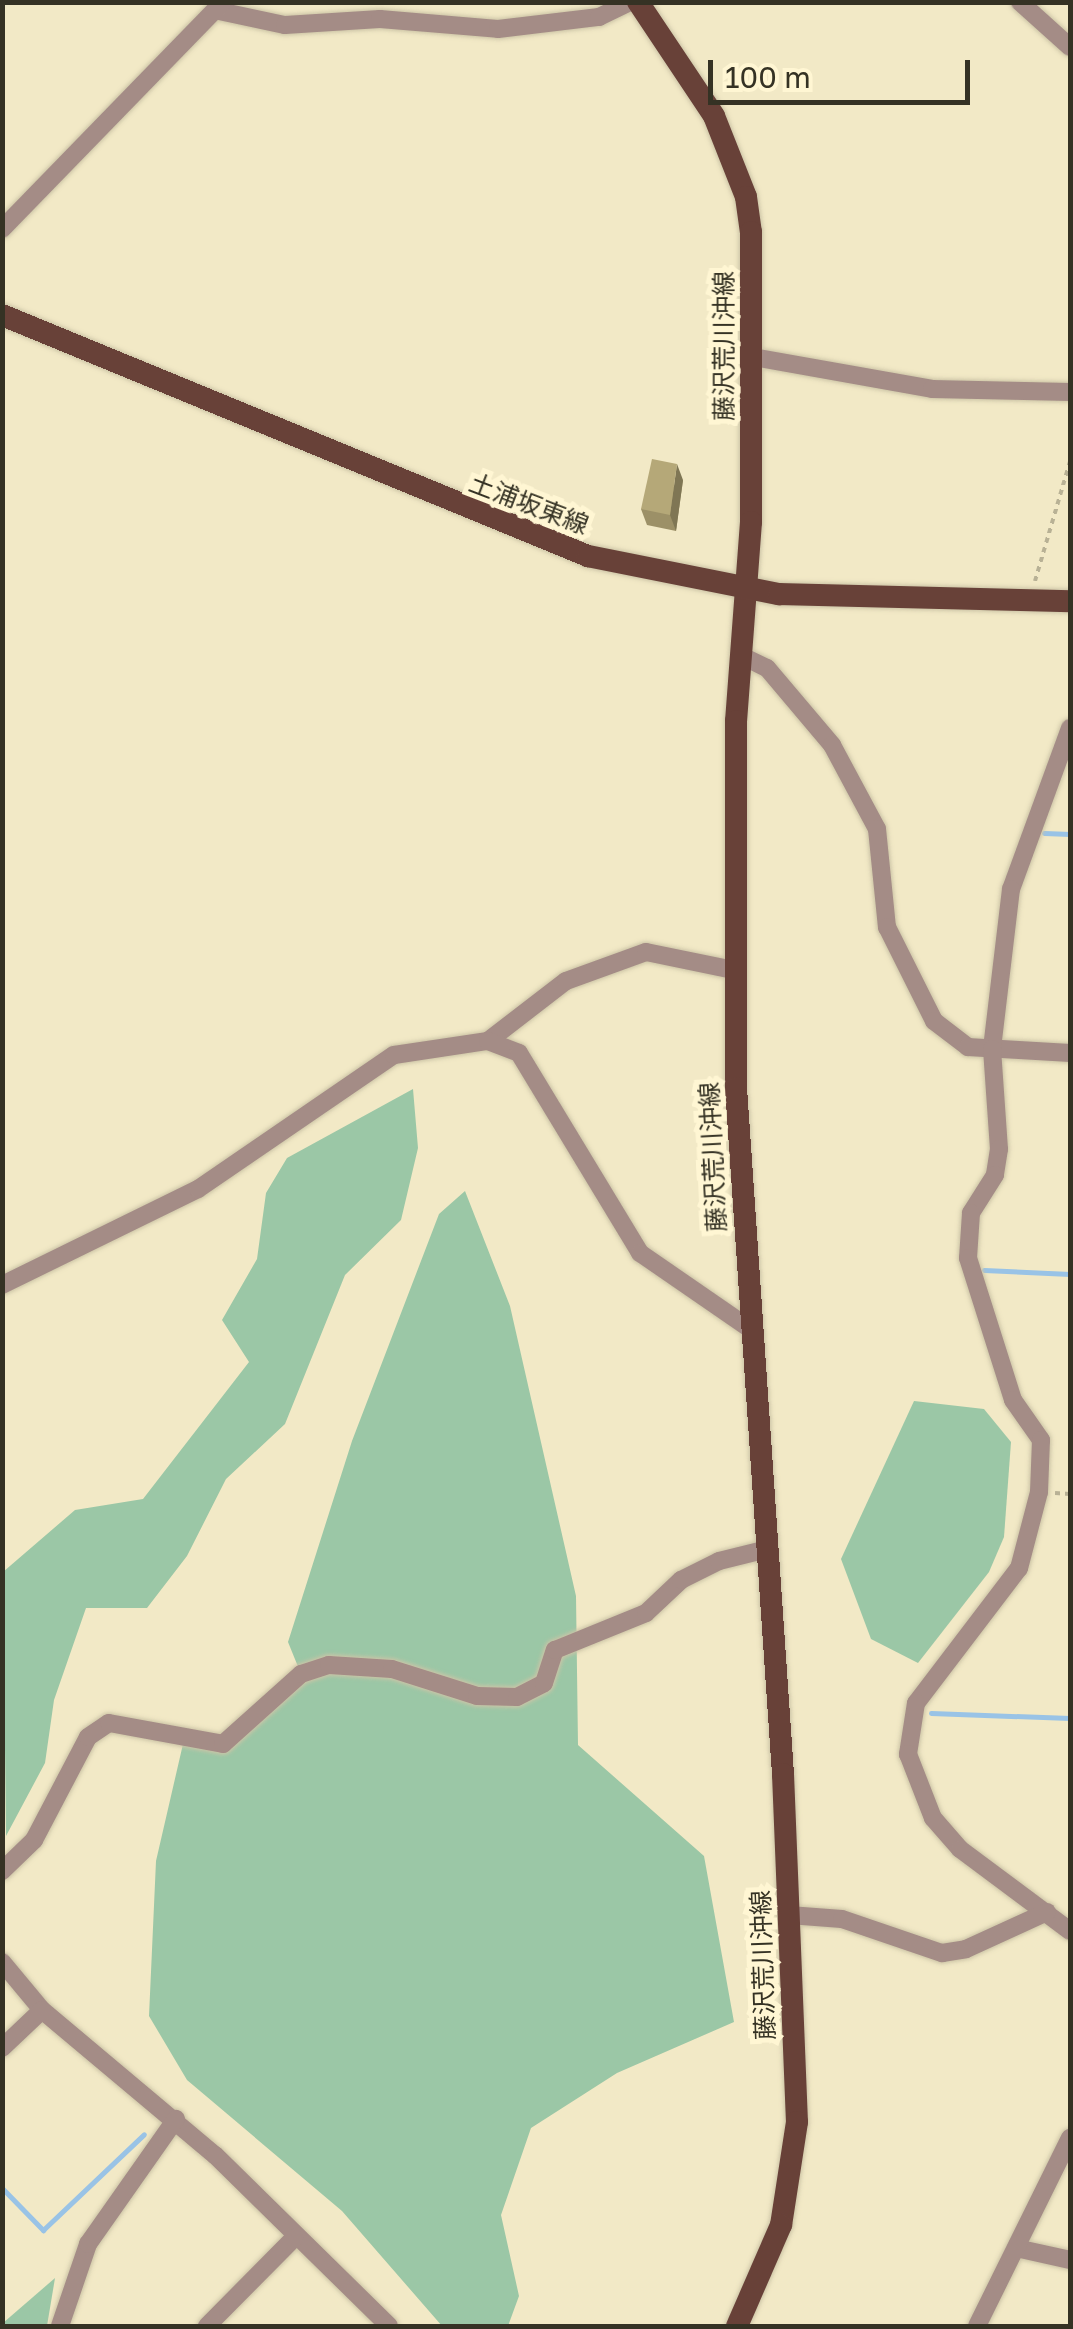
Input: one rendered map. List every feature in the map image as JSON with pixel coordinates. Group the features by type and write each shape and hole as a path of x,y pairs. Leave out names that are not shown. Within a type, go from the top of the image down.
{"main road":[{"name":"藤沢荒川沖線","path":"638,2 714,116 746,196 753,357 749,591 740,655 734,970 750,1330 768,1549 788,1915 795,2151 781,2225 737,2326"},
{"name":"土浦坂東線","path":"2,315 588,556 749,591 845,600 1070,601"}],"street":[{"path":"2,229 221,7 285,25 380,19 498,29 599,17 630,2"},
{"path":"1020,2 1070,47"},
{"path":"753,357 932,389 1070,392"},
{"path":"740,655 767,668 832,744 877,829 887,928 934,1021 953,1041 992,1049 1070,1053"},
{"path":"1070,728 1010,889 992,1049 999,1148 995,1175 972,1213 968,1258 1013,1400 1041,1440 1039,1492 1020,1568 916,1703 908,1754 933,1818 960,1849 1070,1931"},
{"path":"2,1285 198,1189 394,1055 488,1041 566,981 646,952 734,970"},
{"path":"488,1041 519,1053 640,1253 750,1330"},
{"path":"2,1871 34,1840 88,1737 109,1723 223,1744 301,1674 330,1665 392,1669 477,1696 517,1697 544,1683 555,1650 646,1614 680,1580 719,1562 768,1549"},
{"path":"788,1915 842,1919 942,1952 966,1949 1047,1912"},
{"path":"2,1962 42,2010 176,2119 294,2238 389,2326"},
{"path":"2,2048 42,2010"},
{"path":"60,2326 88,2244 176,2119"},
{"path":"977,2326 1070,2138"},
{"path":"207,2326 294,2238"},
{"path":"1016,2248 1070,2260"}],"path":[{"path":"1031,600 1070,462"}],"green space":[{"path":"413,1089 418,1148 401,1220 345,1275 285,1424 226,1479 187,1556 147,1608 86,1608 54,1700 45,1763 6,1836 3,1572 75,1510 143,1499 249,1362 222,1320 257,1259 266,1193 287,1158"},
{"path":"465,1191 510,1306 576,1596 578,1745 704,1856 734,2022 617,2073 531,2128 501,2215 519,2296 508,2326 442,2326 342,2211 187,2080 149,2016 156,1861 183,1744 223,1744 301,1674 288,1642 352,1441 439,1214"},
{"path":"914,1401 984,1409 1011,1442 1004,1537 989,1572 918,1663 871,1639 841,1559"},
{"path":"55,2278 47,2326 3,2326 3,2323"}],"building":[{"path":"652,459 677,464 670,515 641,509"}],"waterway":[{"path":"1044,833 1070,834"},
{"path":"984,1270 1070,1274"},
{"path":"931,1713 1070,1718"},
{"path":"2,2188 43,2230 144,2134"}]}
